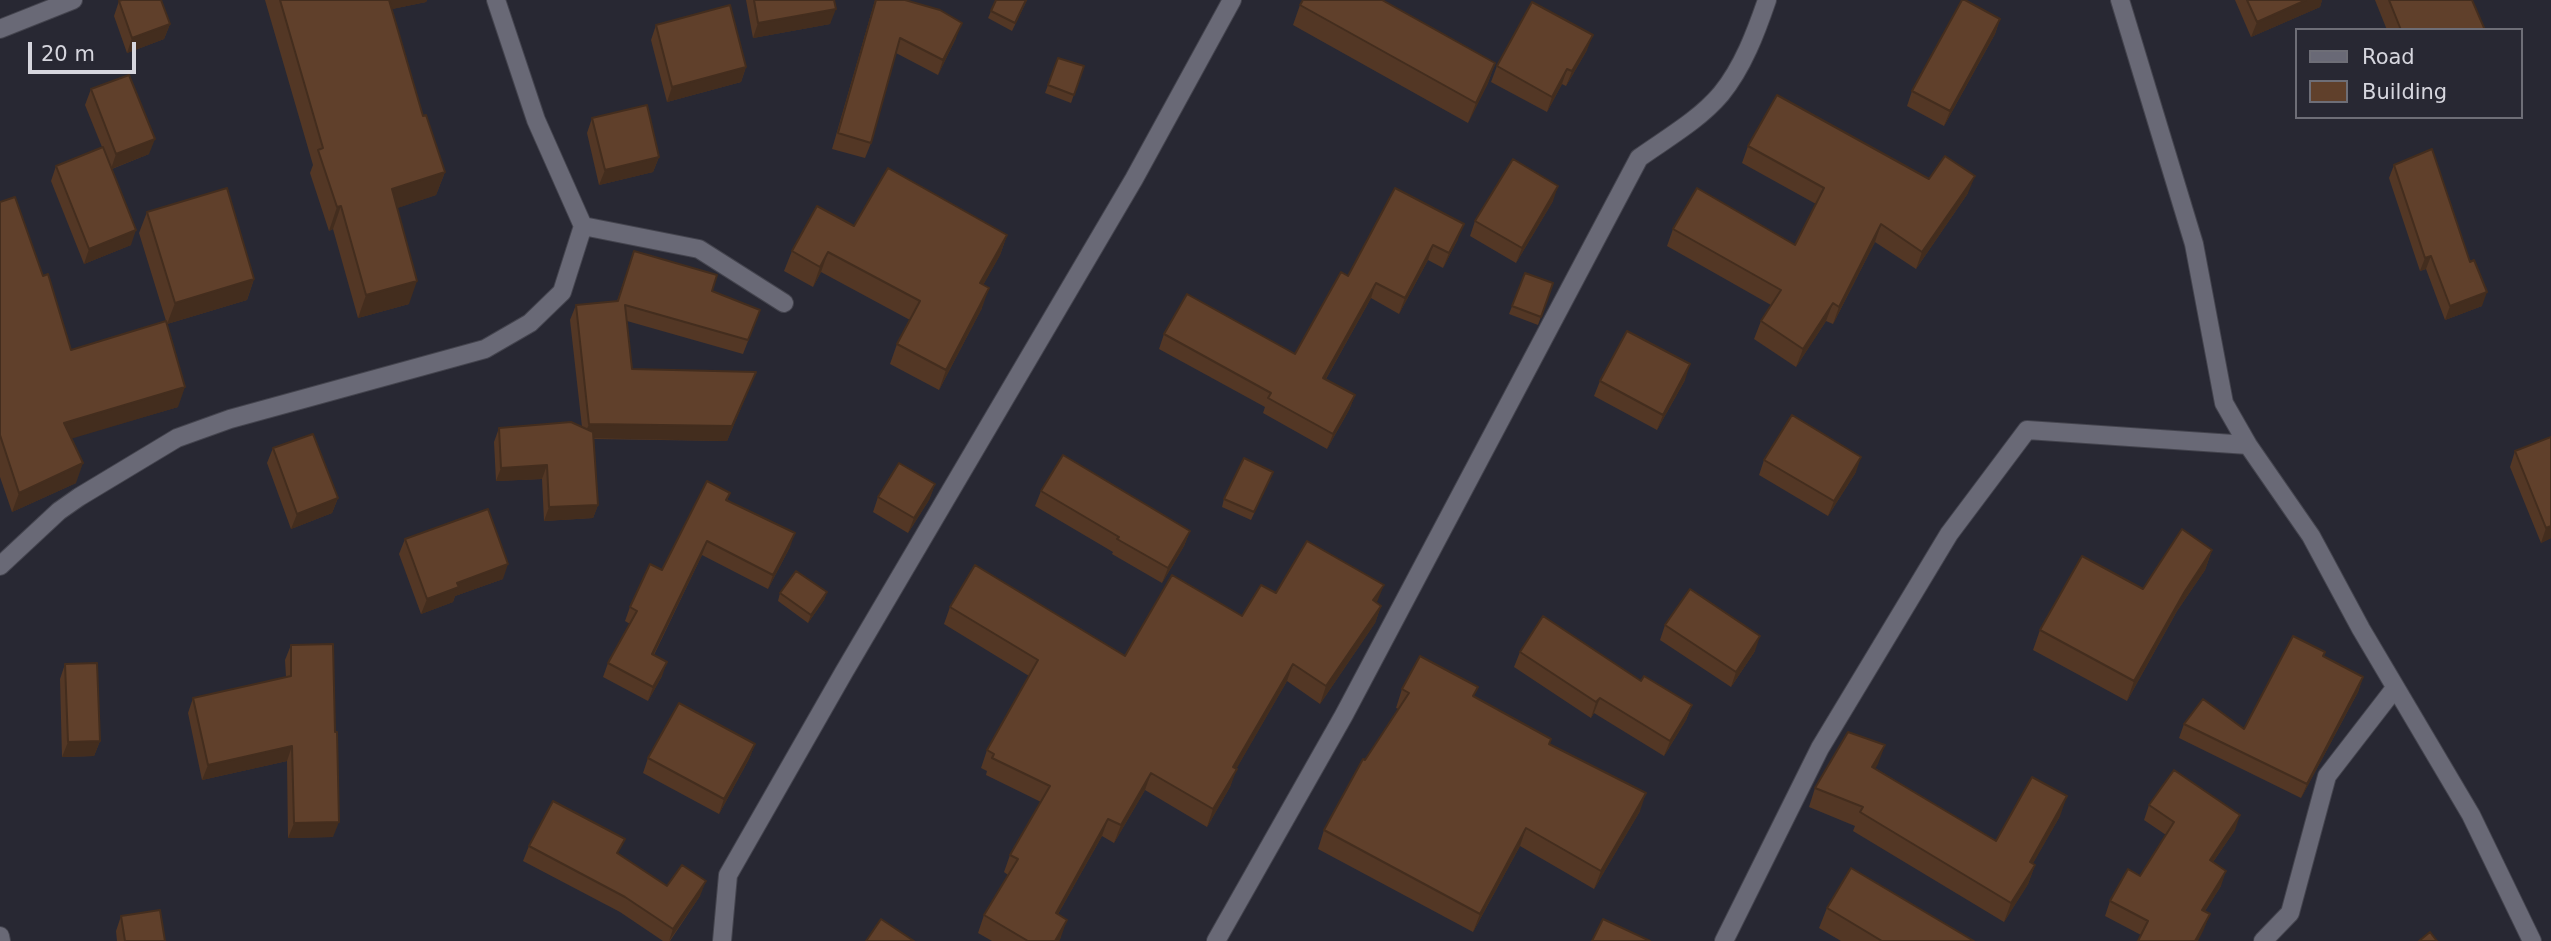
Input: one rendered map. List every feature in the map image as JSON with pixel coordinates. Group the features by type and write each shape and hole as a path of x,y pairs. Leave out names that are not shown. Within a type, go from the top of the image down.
{"street":[{"path":"0,29 73,0"},
{"path":"0,566 59,511 177,438 230,419 485,349 530,323 562,292 583,226 536,120 496,0"},
{"path":"722,941 728,875 1134,179 1232,0"},
{"path":"1216,941 1344,715 1639,158 1699,115 1722,93 1753,41 1767,0"},
{"path":"2119,0 2194,244 2224,403 2248,445 2311,536 2395,688 2471,816 2532,941"},
{"path":"583,226 699,249 783,303"},
{"path":"1724,941 1820,748 1949,534 2027,430 2248,445"},
{"path":"2263,941 2290,912 2327,776 2395,688"}],"building":[{"path":"161,0 170,24 132,38 119,1"},
{"path":"280,0 389,0 423,116 426,115 445,172 392,189 417,281 366,295 341,206 337,207 318,150 323,148"},
{"path":"754,0 834,0 836,9 758,23"},
{"path":"876,0 905,0 940,10 962,23 943,60 900,38 871,143 838,133"},
{"path":"996,0 1026,0 1015,23 991,11"},
{"path":"1303,0 1382,0 1495,63 1476,103 1300,5"},
{"path":"1962,0 2000,19 1950,111 1912,91"},
{"path":"2247,0 2306,0 2257,22"},
{"path":"2389,0 2472,0 2484,28 2400,28"},
{"path":"1532,2 1593,35 1572,71 1567,69 1552,97 1497,66"},
{"path":"730,5 746,67 672,87 656,25"},
{"path":"1058,58 1084,66 1074,95 1048,85"},
{"path":"129,75 155,139 116,154 91,89"},
{"path":"1777,95 1929,179 1945,156 1975,176 1922,252 1881,224 1839,307 1833,303 1803,349 1761,321 1781,290 1673,229 1697,188 1795,245 1824,188 1748,146"},
{"path":"647,105 659,157 605,170 592,118"},
{"path":"103,147 136,230 89,249 56,166"},
{"path":"2432,149 2470,262 2474,260 2487,292 2450,306 2431,256 2425,258 2394,165"},
{"path":"1513,159 1558,186 1522,248 1475,221"},
{"path":"888,168 1007,235 980,283 989,288 946,370 897,344 920,301 828,252 820,267 792,251 817,206 854,226"},
{"path":"227,188 254,279 175,303 147,212"},
{"path":"1395,188 1464,224 1449,253 1433,245 1405,298 1376,283 1323,378 1355,395 1333,434 1268,398 1271,393 1164,334 1187,294 1295,354 1341,272 1348,276"},
{"path":"15,197 43,276 48,274 71,350 166,321 185,387 64,423 83,463 19,493 0,435 0,202"},
{"path":"634,251 717,275 712,291 760,310 748,340 625,305 632,369 756,372 732,426 589,424 576,305 618,301"},
{"path":"1525,273 1553,283 1541,317 1512,306"},
{"path":"1627,331 1690,364 1663,415 1600,381"},
{"path":"1792,415 1861,457 1834,501 1764,460"},
{"path":"571,422 593,432 598,505 549,507 547,465 501,468 499,428"},
{"path":"313,434 338,498 297,514 273,448"},
{"path":"2551,437 2551,526 2546,528 2515,451"},
{"path":"1063,455 1190,531 1168,568 1041,491"},
{"path":"1244,458 1273,472 1254,512 1224,499"},
{"path":"899,463 935,484 914,518 878,497"},
{"path":"707,481 730,493 726,500 795,533 773,575 707,541 652,654 667,662 653,687 608,663 637,611 630,607 650,564 662,570"},
{"path":"488,509 508,564 457,583 459,587 427,599 405,539"},
{"path":"2182,529 2212,550 2185,591 2134,681 2040,630 2082,556 2143,589"},
{"path":"1307,541 1384,585 1373,600 1381,606 1326,686 1293,664 1233,767 1237,769 1213,809 1151,773 1121,825 1108,819 1056,913 1067,920 1055,941 1028,941 984,915 1018,859 1010,855 1050,786 992,758 994,754 987,750 1038,660 950,607 975,565 1125,656 1172,575 1242,616 1261,585 1276,593"},
{"path":"796,571 827,592 811,615 780,593"},
{"path":"1690,589 1760,636 1736,672 1665,625"},
{"path":"1543,616 1641,681 1644,676 1692,705 1670,741 1600,698 1596,702 1520,652"},
{"path":"2293,636 2325,652 2323,656 2363,677 2307,784 2184,724 2203,699 2244,729"},
{"path":"333,644 339,822 294,823 292,746 208,765 193,698 291,676 291,645"},
{"path":"1420,656 1478,687 1473,696 1551,739 1549,744 1646,793 1601,871 1526,828 1480,914 1324,830 1363,759 1365,760 1409,693 1402,689"},
{"path":"97,663 100,741 68,742 65,664"},
{"path":"679,703 755,744 724,799 648,758"},
{"path":"1848,732 1885,745 1872,767 1996,841 2032,777 2067,796 2030,862 2035,865 2011,903 1860,812 1863,807 1815,788"},
{"path":"2174,770 2240,815 2210,860 2226,871 2202,910 2210,914 2195,941 2138,941 2148,921 2110,901 2128,869 2140,876 2174,822 2149,805"},
{"path":"553,801 625,839 617,853 667,886 682,865 706,881 673,929 625,897 529,846"},
{"path":"1851,868 1974,941 1882,941 1827,908"},
{"path":"160,910 165,941 125,941 121,916"},
{"path":"881,919 914,941 866,941"},
{"path":"1603,919 1650,941 1592,941"},
{"path":"2430,932 2437,941 2419,941"}]}
